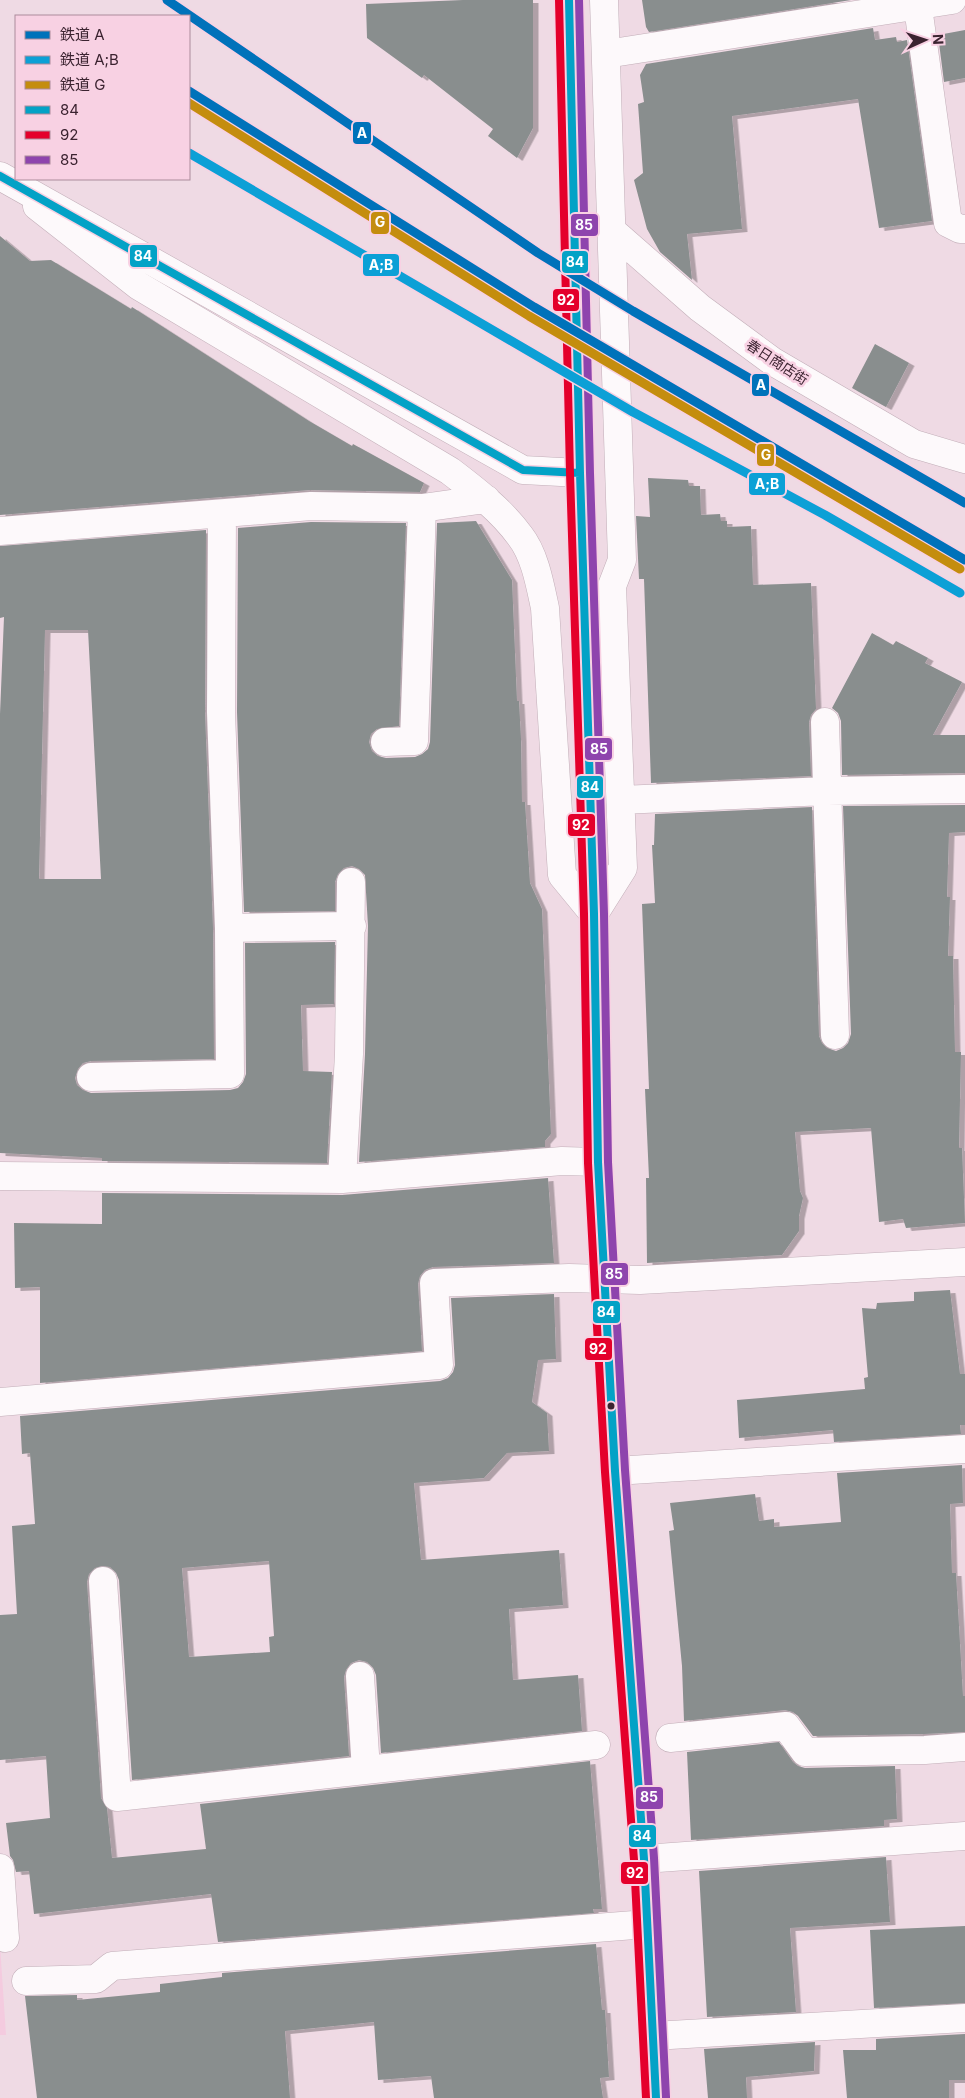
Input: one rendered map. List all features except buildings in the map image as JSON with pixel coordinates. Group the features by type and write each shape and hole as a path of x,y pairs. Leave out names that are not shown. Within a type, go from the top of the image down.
{"street":[{"path":"569,0 580,473 594,914 598,1162 616,1471 644,1859 656,2098"},
{"path":"594,914 623,868 612,586 622,560 604,0"},
{"path":"606,54 918,3 952,0"},
{"path":"918,3 948,223 960,229 965,229"},
{"path":"0,177 523,470 580,473"},
{"path":"0,177 139,286 450,471 486,499 521,536 538,572 545,608 562,875 594,914"},
{"name":"春日商店街","path":"611,230 700,308 772,361 914,444 965,459"},
{"path":"0,532 311,506 422,508 486,499"},
{"path":"386,742 414,741 422,508"},
{"path":"91,1077 230,1074 229,928 221,712 222,514"},
{"path":"825,722 835,1035"},
{"path":"621,800 827,791 965,789"},
{"path":"342,1179 349,1054 352,926 351,882"},
{"path":"229,928 352,926"},
{"path":"0,1176 342,1179 562,1162 598,1162"},
{"path":"0,1402 439,1365 434,1283 569,1278 640,1280 965,1262"},
{"path":"616,1471 965,1449"},
{"path":"103,1581 117,1798 596,1745"},
{"path":"360,1676 366,1770"},
{"path":"670,1738 786,1726 805,1752 925,1750 965,1747"},
{"path":"644,1859 965,1836"},
{"path":"0,1868 5,1938"},
{"path":"26,1981 96,1980 112,1966 647,1924"},
{"path":"653,2036 965,2018"}],"shaded area":[{"path":"0,1945 6,2035 0,2035"}],"rail line":[{"name":"A","path":"167,0 189,15"},
{"name":"A","path":"190,16 538,253 633,311 965,503"},
{"name":"A","path":"190,92 534,307 965,560"},
{"name":"G","path":"190,104 529,316 960,569"},
{"name":"A;B","path":"190,154 633,412 825,515 960,593"}],"transit line":[{"name":"92","path":"559,0 570,473 584,914 588,1163 605,1472 634,1860 646,2098"},
{"name":"84","path":"569,0 580,473 594,914 598,1162 615,1471 644,1859 656,2098"},
{"name":"85","path":"579,0 590,473 604,914 608,1162 625,1470 654,1858 666,2097"},
{"name":"84","path":"0,176 523,470 580,473"}]}
